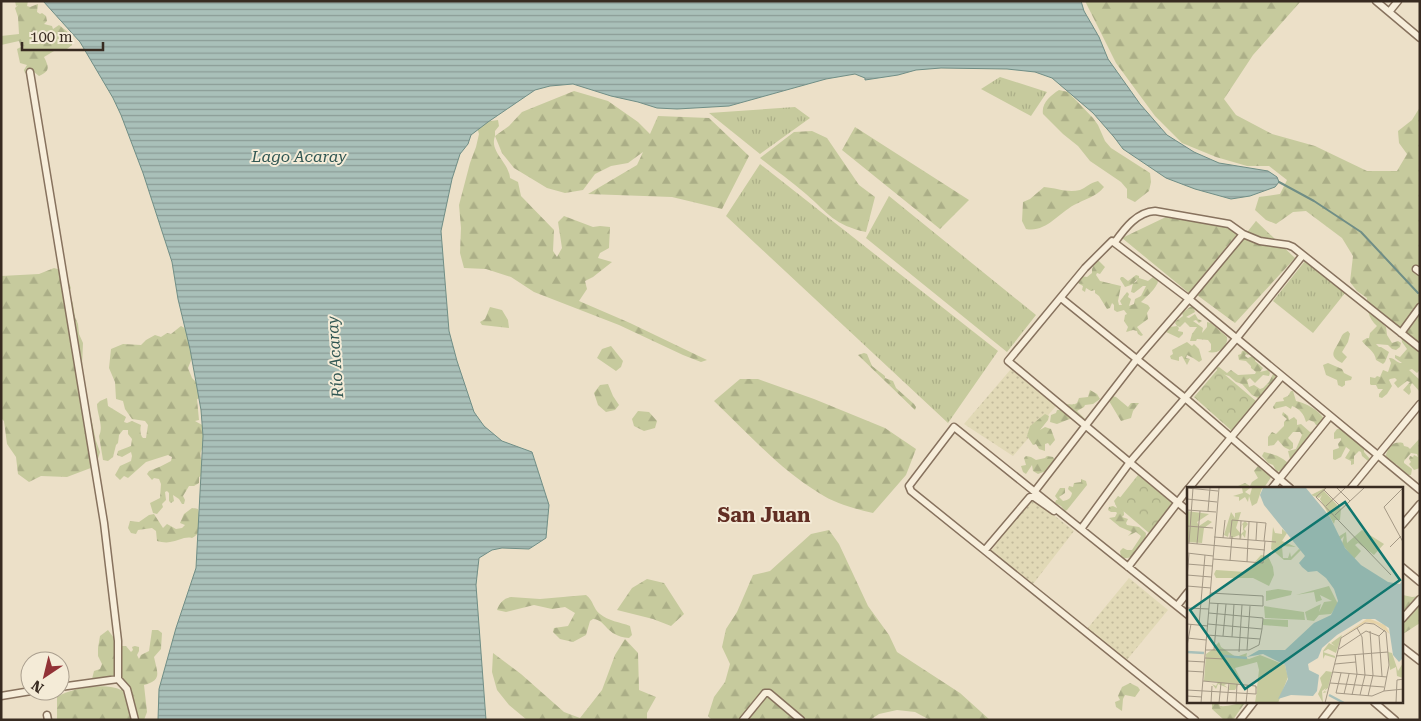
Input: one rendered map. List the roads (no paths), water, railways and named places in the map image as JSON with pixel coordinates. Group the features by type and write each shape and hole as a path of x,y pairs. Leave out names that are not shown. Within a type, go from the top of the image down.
{"street":[{"path":"1376,1 1420,38"},
{"path":"1389,12 1398,1"},
{"path":"30,72 104,523 118,641 118,678 127,689 135,720"},
{"path":"1115,242 1134,219 1149,211 1229,224 1243,234 1260,241 1288,245 1420,348"},
{"path":"1035,491 1136,359 1243,234"},
{"path":"1187,510 1008,361 1108,243 1112,241 1189,299 1420,490"},
{"path":"1081,529 1130,462 1236,338 1303,255"},
{"path":"1061,298 1184,398 1289,487"},
{"path":"1401,333 1420,307"},
{"path":"1191,487 1282,376"},
{"path":"1352,487 1420,404"},
{"path":"1273,487 1330,416"},
{"path":"1187,615 1035,491 954,428 909,486 911,490 1195,720"},
{"path":"1128,566 1187,491"},
{"path":"985,550 1030,497 1034,497 1065,520 1070,520"},
{"path":"1404,523 1420,504"},
{"path":"1404,569 1420,582"},
{"path":"1177,606 1187,593"},
{"path":"1404,617 1420,599"},
{"path":"1404,649 1420,661"},
{"path":"70,685 118,678"},
{"path":"1,696 20,693"},
{"path":"743,720 765,693 769,693 801,720"},
{"path":"1240,720 1252,704"},
{"path":"1322,720 1334,704"},
{"path":"1376,704 1395,720"}],"water":[{"name":"Lago Acaray","path":"43,1 1081,1 1084,11 1099,37 1108,59 1140,104 1167,135 1194,152 1219,163 1268,171 1277,177 1279,182 1275,187 1250,196 1231,199 1195,189 1166,178 1123,149 1093,113 1052,78 1035,72 1007,69 941,68 916,70 865,80 865,78 855,74 826,79 729,106 677,109 657,108 573,84 550,86 535,90 471,135 468,144 460,154 452,179 441,231 449,331 474,412 484,426 502,441 532,452 549,505 546,538 529,549 502,548 492,550 479,558 476,585 486,720 158,720 159,689 176,628 196,568 203,436 201,410 172,262 143,173 121,115 80,42"}],"waterway":[{"path":"1279,182 1314,201 1361,232 1418,293"}],"district":[{"name":"San Juan","path":"764,515"}],"water label":[{"name":"Río Acaray","path":"335,357"}]}
